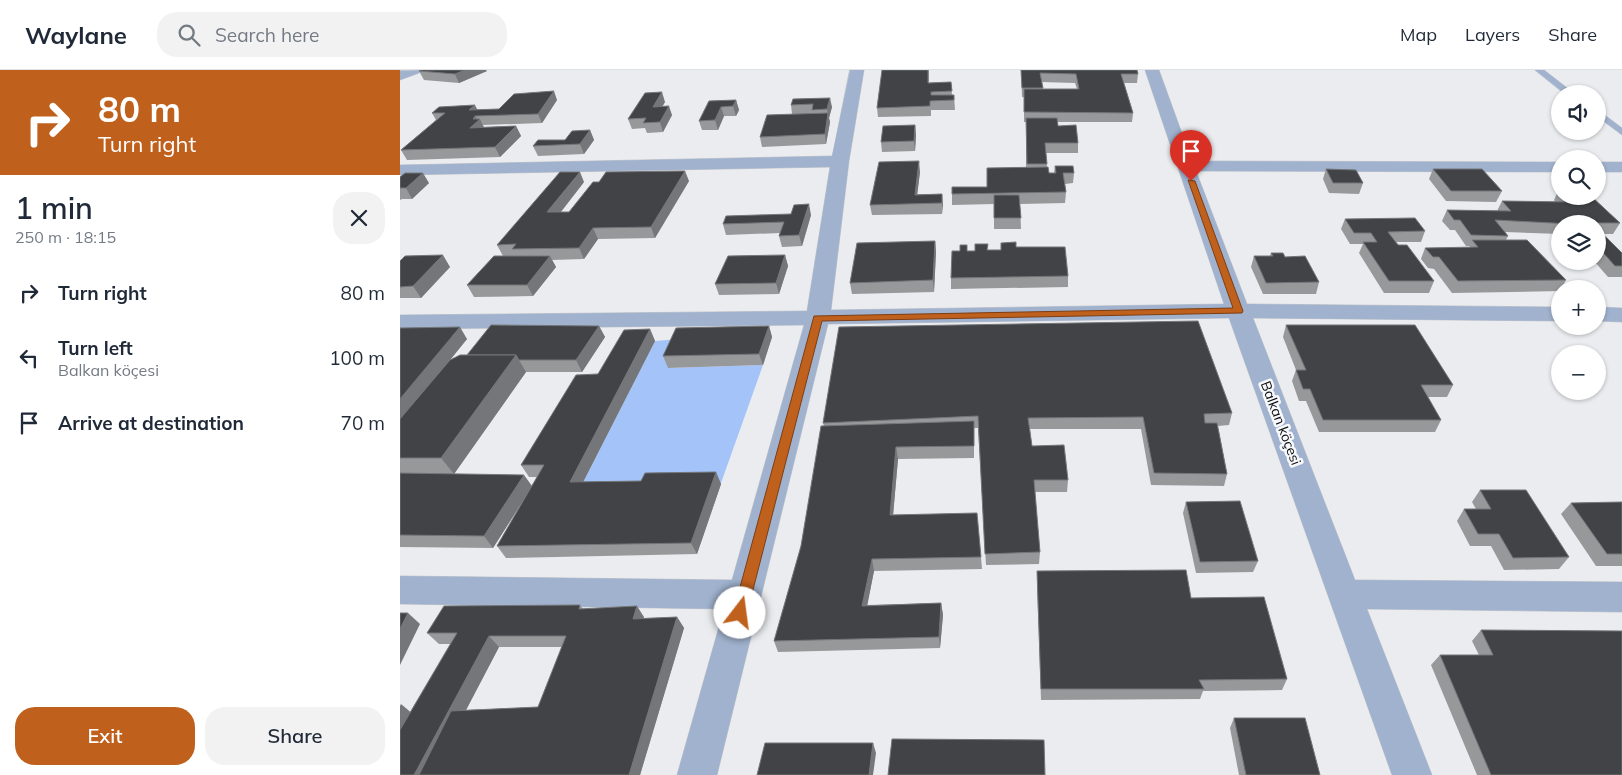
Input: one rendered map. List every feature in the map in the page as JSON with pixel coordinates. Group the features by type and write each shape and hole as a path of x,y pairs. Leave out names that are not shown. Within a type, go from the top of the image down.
{"street":[{"path":"400,76 414,70"},
{"path":"697,775 818,318 840,161 857,70"},
{"name":"Balkan köçesi","path":"1152,70 1238,311 1412,775"},
{"path":"400,170 840,161"},
{"path":"1186,166 1551,167"},
{"path":"1606,167 1622,167"},
{"path":"400,322 469,323 1238,311 1551,314"},
{"path":"1606,314 1622,314"},
{"path":"400,590 744,595"},
{"path":"1345,594 1622,596"}],"lane":[{"path":"1539,70 1559,85"},
{"path":"1606,119 1622,132"}],"shaded area":[{"path":"680,339 668,368 763,365 721,483 651,485 577,494 655,341"}],"building":[{"path":"465,70 455,74 419,71"},
{"path":"882,70 928,70 928,83 951,82 952,91 931,92 931,95 954,95 954,100 930,101 930,106 877,108"},
{"path":"1021,70 1137,70 1138,74 1121,74 1133,113 1024,112 1024,89 1079,89 1076,74 1040,73 1043,88 1022,88"},
{"path":"554,91 538,114 475,116 473,119 480,119 470,128 516,126 495,147 401,150 445,113 432,113 439,107 475,105 469,110 499,109 514,94"},
{"path":"662,92 653,107 669,106 660,122 643,123 646,118 628,119 645,93"},
{"path":"830,98 827,109 812,110 813,104 791,105 793,99"},
{"path":"736,100 733,106 721,107 715,120 699,121 709,101"},
{"path":"828,113 825,134 760,137 767,115"},
{"path":"1026,118 1057,118 1058,126 1076,125 1078,143 1045,143 1047,164 1027,164"},
{"path":"915,125 914,141 881,142 883,126"},
{"path":"590,130 580,144 533,146 538,140 565,140 572,131"},
{"path":"919,161 915,195 942,194 942,203 870,205 879,162"},
{"path":"1055,166 1073,166 1074,173 1063,173 1066,192 952,194 952,187 987,187 987,168 1048,167 1049,173 1056,173"},
{"path":"1326,169 1356,170 1363,183 1333,183"},
{"path":"1433,169 1482,169 1502,191 1451,191"},
{"path":"685,171 651,227 593,228 579,248 512,249 516,244 497,245 560,172 580,172 547,212 569,212 593,182 599,182 606,172"},
{"path":"405,173 423,173 406,188 400,188 400,177"},
{"path":"994,195 1019,195 1021,218 994,218"},
{"path":"1502,201 1551,202 1551,205 1601,205 1620,223 1606,223 1606,215 1551,215 1551,223 1495,220 1508,236 1471,235 1460,220 1454,220 1447,210 1511,211"},
{"path":"809,204 799,235 779,236 784,222 723,224 726,216 791,214 794,205"},
{"path":"1415,218 1425,231 1388,232 1398,245 1407,245 1434,281 1389,281 1363,242 1377,242 1371,233 1354,233 1345,219"},
{"path":"1606,237 1622,253 1622,266 1615,266 1606,256"},
{"path":"1472,240 1527,240 1551,265 1551,270 1556,270 1566,280 1458,281 1439,257 1433,257 1425,248 1478,247"},
{"path":"935,241 933,280 850,283 857,243"},
{"path":"1016,242 1016,247 1065,247 1068,276 951,278 952,251 960,251 960,245 967,245 967,251 975,251 975,244 988,244 987,250 1001,250 1001,243"},
{"path":"1271,253 1283,253 1285,257 1305,256 1319,282 1266,283 1254,256 1273,256"},
{"path":"443,255 413,286 400,287 400,261 405,256"},
{"path":"785,255 776,283 715,284 728,256"},
{"path":"494,256 550,256 527,285 467,285"},
{"path":"1198,321 1232,413 1204,414 1205,423 1217,423 1227,474 1154,473 1143,417 1028,418 1032,446 1064,445 1068,480 1034,480 1040,552 985,554 978,416 823,423 839,327"},
{"path":"491,325 599,326 576,360 519,360 516,355 467,355"},
{"path":"1286,325 1415,325 1453,385 1421,385 1441,420 1323,420 1310,389 1303,389 1296,370 1306,370"},
{"path":"769,326 759,354 663,356 676,328"},
{"path":"460,327 400,399 400,328"},
{"path":"650,329 570,482 641,481 645,473 716,472 691,543 497,546 544,465 521,465 576,375 598,374 624,330"},
{"path":"460,355 516,355 441,458 400,458 400,419 450,360"},
{"path":"974,421 974,446 896,447 890,515 977,513 981,557 872,559 862,606 941,603 939,637 774,641 801,546 821,426"},
{"path":"400,473 524,475 484,536 400,535"},
{"path":"1480,490 1526,490 1569,557 1513,558 1499,534 1478,534 1464,509 1491,509"},
{"path":"1240,501 1258,561 1200,562 1186,502"},
{"path":"1622,502 1622,554 1607,554 1571,503"},
{"path":"1186,570 1191,598 1264,597 1287,679 1199,680 1204,689 1041,689 1037,571"},
{"path":"580,605 579,609 637,606 633,619 677,617 629,775 419,775 451,711 538,707 566,636 489,636 414,775 400,775 400,730 457,633 427,633 444,606"},
{"path":"400,613 408,613 400,629"},
{"path":"1481,630 1622,631 1622,775 1491,775 1440,655 1493,655"},
{"path":"1234,718 1305,718 1320,775 1246,775"},
{"path":"892,739 1044,740 1045,775 888,775"},
{"path":"765,743 873,743 869,775 757,775"}],"route":[{"path":"740,613 818,318 1238,311 1191,181"}]}
